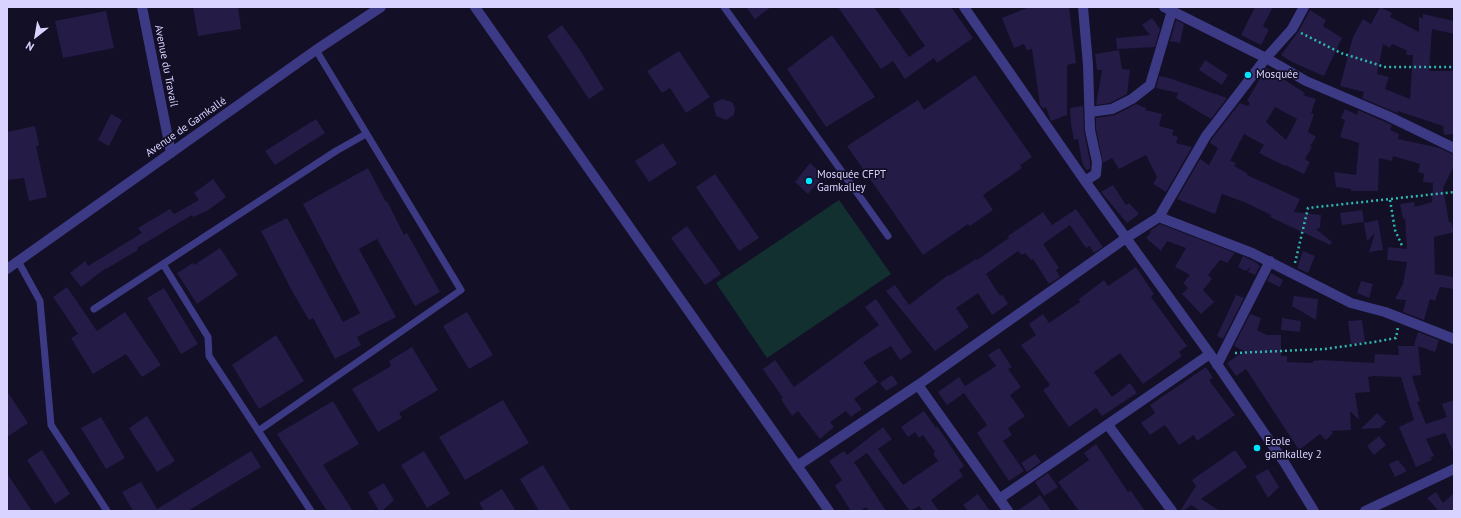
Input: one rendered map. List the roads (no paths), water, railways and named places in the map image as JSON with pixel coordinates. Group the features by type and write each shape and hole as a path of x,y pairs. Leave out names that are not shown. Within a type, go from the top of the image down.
{"street":[{"name":"Avenue du Travail","path":"142,7 171,153"},
{"name":"Avenue de Gamkallé","path":"7,268 316,50 381,7"},
{"path":"475,7 829,511"},
{"path":"964,7 1085,181 1210,354 1284,462 1314,511"},
{"path":"1083,7 1090,130 1097,168 1096,174 1085,181"},
{"path":"797,466 918,385 1126,238 1159,218 1206,136 1266,58 1292,29 1304,7"},
{"path":"1090,112 1112,109 1132,99 1150,85 1170,8 1266,58 1306,81 1388,116 1454,148"},
{"path":"1159,218 1227,242 1270,261 1351,304 1385,312 1454,339"},
{"path":"1217,365 1270,261"},
{"path":"999,499 1210,354"},
{"path":"918,385 1008,511"},
{"path":"1108,425 1172,511"},
{"path":"1365,511 1454,470"}],"lane":[{"path":"724,7 888,236"},
{"path":"258,431 461,290 316,50"},
{"path":"94,309 366,134"},
{"path":"18,261 40,301 51,425 107,511"},
{"path":"163,264 208,337 209,356 311,511"}],"place":[{"name":"Mosquée","path":"1248,75"},
{"name":"Mosquée CFPT Gamkalley","path":"809,181"},
{"name":"Ecole gamkalley 2","path":"1257,448"}]}
